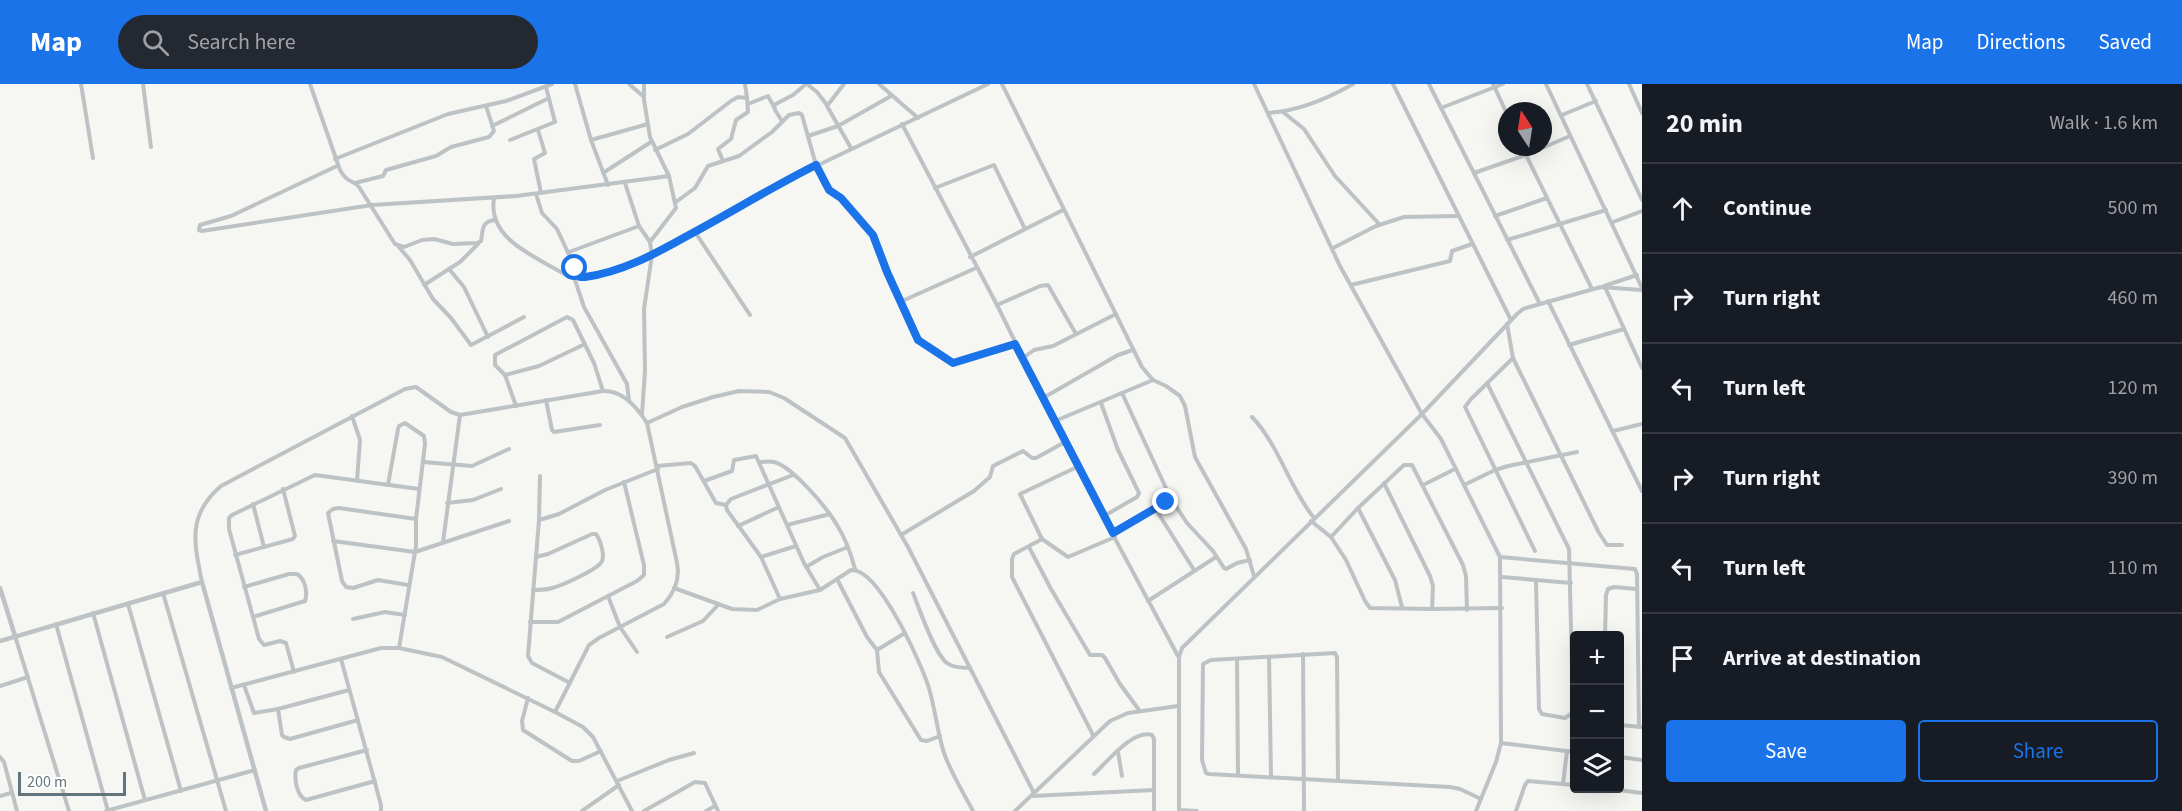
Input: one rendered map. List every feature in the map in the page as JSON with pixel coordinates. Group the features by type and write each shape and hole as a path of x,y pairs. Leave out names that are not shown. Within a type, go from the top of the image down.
{"street":[{"path":"81,84 93,158"},
{"path":"143,84 151,147"},
{"path":"310,84 337,166 345,179 355,183 372,205 391,239 410,260 433,299 471,345 524,317"},
{"path":"335,159 448,114 486,106 552,84"},
{"path":"575,84 591,140 608,185"},
{"path":"629,84 643,96"},
{"path":"644,84 643,96 651,142 669,176 676,202 674,213 650,242"},
{"path":"723,161 718,149 731,139 736,120 748,112 745,84"},
{"path":"774,107 794,95 806,84 817,92 827,106 851,148"},
{"path":"827,106 844,84"},
{"path":"879,84 918,118"},
{"path":"494,198 492,213 503,232 523,250 566,275 580,277 621,268 652,255 816,165 988,84"},
{"path":"1002,84 1144,371 1153,380 1180,396 1185,406 1195,457 1246,549 1254,576"},
{"path":"1254,84 1351,285 1422,414 1438,434 1500,557 1502,577 1501,743 1496,762 1476,811"},
{"path":"1268,113 1283,112 1332,96 1353,84"},
{"path":"1393,84 1509,322 1513,358 1560,455 1604,542 1610,546 1622,545"},
{"path":"1429,84 1540,304"},
{"path":"1441,108 1503,84"},
{"path":"1197,811 1179,810 1179,657 1185,644 1422,414 1523,309 1592,288 1642,289 1546,84"},
{"path":"1587,84 1642,200"},
{"path":"1629,84 1642,113"},
{"path":"1494,86 1501,102"},
{"path":"510,140 554,124 556,120 546,87"},
{"path":"748,104 768,96 782,121"},
{"path":"808,136 838,126 891,96"},
{"path":"492,126 531,109 549,98"},
{"path":"656,150 688,134 731,101 747,98"},
{"path":"1562,115 1596,101"},
{"path":"355,183 383,176 386,170 436,156 451,147 489,137 493,134 486,106"},
{"path":"1283,112 1304,129 1339,181 1380,225"},
{"path":"676,202 695,188 708,166 739,156 772,132 792,113 799,113 802,115 816,165 829,190 841,198 873,235 918,340 951,362 959,362 1015,344"},
{"path":"591,140 648,124"},
{"path":"902,124 997,305 1077,467 1179,657"},
{"path":"538,130 545,153 534,159 542,213 557,229 580,277"},
{"path":"1552,144 1570,136"},
{"path":"603,173 651,142"},
{"path":"1473,173 1523,156"},
{"path":"1526,156 1592,288"},
{"path":"935,188 993,164 1025,229"},
{"path":"337,166 231,216 200,225 199,230 242,227 372,205 538,194 669,176"},
{"path":"625,183 639,226 650,242 652,255 644,309 645,370 642,415"},
{"path":"1496,216 1547,198"},
{"path":"970,257 1063,210"},
{"path":"1508,240 1606,210"},
{"path":"1612,222 1642,211"},
{"path":"1332,248 1380,225 1412,216 1458,216"},
{"path":"424,285 460,262 481,242 483,226 494,220"},
{"path":"569,252 639,226"},
{"path":"694,232 750,315"},
{"path":"399,246 409,246 427,239 453,244 481,242"},
{"path":"1351,285 1446,264 1450,261 1452,251 1472,243"},
{"path":"900,302 976,268"},
{"path":"449,269 464,287 488,337"},
{"path":"1603,287 1637,275"},
{"path":"574,277 584,307 627,384 629,402"},
{"path":"997,305 1040,286 1048,285 1053,289 1076,334"},
{"path":"1603,287 1642,368"},
{"path":"1548,302 1642,491"},
{"path":"1023,358 1034,350 1053,346 1116,314"},
{"path":"516,406 505,375 495,365 495,355 563,318 570,317 573,320 603,391"},
{"path":"1569,345 1624,329"},
{"path":"505,375 539,366 585,344"},
{"path":"1043,398 1118,355 1133,350"},
{"path":"1513,358 1465,407 1535,551"},
{"path":"1055,421 1153,380"},
{"path":"1487,383 1567,543 1573,631"},
{"path":"266,811 202,582 194,534 200,514 215,491 221,486 413,387 451,412 460,415 603,391 617,392 642,415 647,423 679,572 674,588 664,604 589,645 555,712"},
{"path":"647,423 695,402 729,393 759,392 776,394 845,438 901,535 1033,794"},
{"path":"1122,393 1171,499 1187,523 1226,569 1250,560"},
{"path":"546,400 554,432 600,425"},
{"path":"1101,403 1121,458 1139,493 1137,497 1104,516"},
{"path":"443,542 460,415"},
{"path":"352,417 360,440 357,481"},
{"path":"1252,417 1269,440 1312,519 1331,537 1346,560 1367,605 1377,609 1502,608"},
{"path":"388,485 399,426 405,423 424,436 415,552 399,648"},
{"path":"1612,431 1642,424"},
{"path":"901,535 978,488 990,477 995,464 1023,451 1032,459 1036,458 1065,442"},
{"path":"423,462 468,466 478,464 509,449"},
{"path":"1464,485 1494,470 1577,452"},
{"path":"704,481 732,471 735,460 754,456 760,462 796,546 820,590"},
{"path":"760,462 770,461 778,464 812,492 838,526 855,569 869,579 886,600 905,633 928,688 946,758 973,811"},
{"path":"539,520 559,514 657,468 691,463 695,466 716,503 726,505 761,557 780,599"},
{"path":"1331,537 1358,507 1404,465 1413,466 1463,565 1466,576 1467,610"},
{"path":"1077,467 1020,494 1042,539 1068,557 1114,535 1171,499"},
{"path":"1423,485 1455,469"},
{"path":"294,672 286,643 283,641 268,645 261,644 235,555 229,518 315,475 419,489"},
{"path":"540,476 529,660 570,683"},
{"path":"726,505 731,500 793,476"},
{"path":"530,622 558,622 637,581 644,575 645,571 624,482"},
{"path":"1384,483 1430,576 1432,609"},
{"path":"235,555 290,540 296,536 283,489"},
{"path":"447,503 473,500 501,489"},
{"path":"253,504 264,547"},
{"path":"738,526 779,507"},
{"path":"1358,507 1395,580 1402,608"},
{"path":"1155,508 1194,570"},
{"path":"408,585 386,580 353,588 346,587 342,581 328,513 333,509 416,519"},
{"path":"787,525 830,514"},
{"path":"333,541 415,552 509,520"},
{"path":"533,590 546,590 560,586 596,568 603,558 600,539 592,534 536,557"},
{"path":"1042,539 1013,556 1012,577 1093,735"},
{"path":"761,557 796,546"},
{"path":"806,567 848,547"},
{"path":"1029,547 1090,655 1102,655 1105,658 1139,710"},
{"path":"1148,601 1216,557"},
{"path":"1500,557 1634,569 1637,574 1641,634 1641,727 1624,725"},
{"path":"674,588 718,605 738,610 757,610 780,599 820,590 855,569"},
{"path":"244,587 289,574 297,574 304,580 306,597 304,601 253,617"},
{"path":"1502,577 1571,583"},
{"path":"837,579 867,638 877,650 879,672 921,740 927,741 940,736"},
{"path":"1536,581 1539,707 1542,714 1565,718 1571,714 1573,685"},
{"path":"0,641 202,582"},
{"path":"1605,631 1607,591 1614,587 1637,589"},
{"path":"0,590 69,811"},
{"path":"163,592 226,811"},
{"path":"913,593 936,647 945,661 960,668 970,668"},
{"path":"608,596 620,627 637,652"},
{"path":"128,604 181,791"},
{"path":"667,637 703,621 718,605"},
{"path":"353,619 385,612 405,615"},
{"path":"93,614 145,800"},
{"path":"56,624 107,811 255,770"},
{"path":"877,650 905,633"},
{"path":"231,688 381,648 399,648 437,655 528,698 590,733 632,811"},
{"path":"1338,780 1337,655 1334,652 1211,660 1203,664 1202,760 1206,773 1450,787 1481,799"},
{"path":"1303,654 1304,811"},
{"path":"1269,657 1271,776"},
{"path":"341,658 367,750 381,811"},
{"path":"1237,659 1238,774"},
{"path":"0,686 28,677"},
{"path":"244,686 254,713 349,690"},
{"path":"528,698 521,725 523,730 572,761 579,761 601,751"},
{"path":"1016,811 1110,721 1139,710 1178,706"},
{"path":"278,709 282,735 287,739 358,720"},
{"path":"1094,774 1134,737 1144,733 1152,735 1154,739 1155,811"},
{"path":"1501,743 1570,751"},
{"path":"367,750 299,768 295,776 300,795 306,800 375,781"},
{"path":"1563,784 1567,751"},
{"path":"1118,752 1122,776"},
{"path":"582,811 618,783 669,760 694,753"},
{"path":"0,757 4,762 17,811"},
{"path":"1624,758 1642,760"},
{"path":"1516,811 1527,782 1534,780 1570,785"},
{"path":"644,811 695,782 705,783 718,811"},
{"path":"1033,794 1154,790"},
{"path":"1624,791 1642,793"},
{"path":"0,796 11,793"},
{"path":"706,811 715,806"}],"route":[{"path":"575,268 580,277 585,277 637,262 816,165 825,186 841,198 873,235 918,340 953,363 1015,344 1083,480 1113,533 1166,502"}]}
